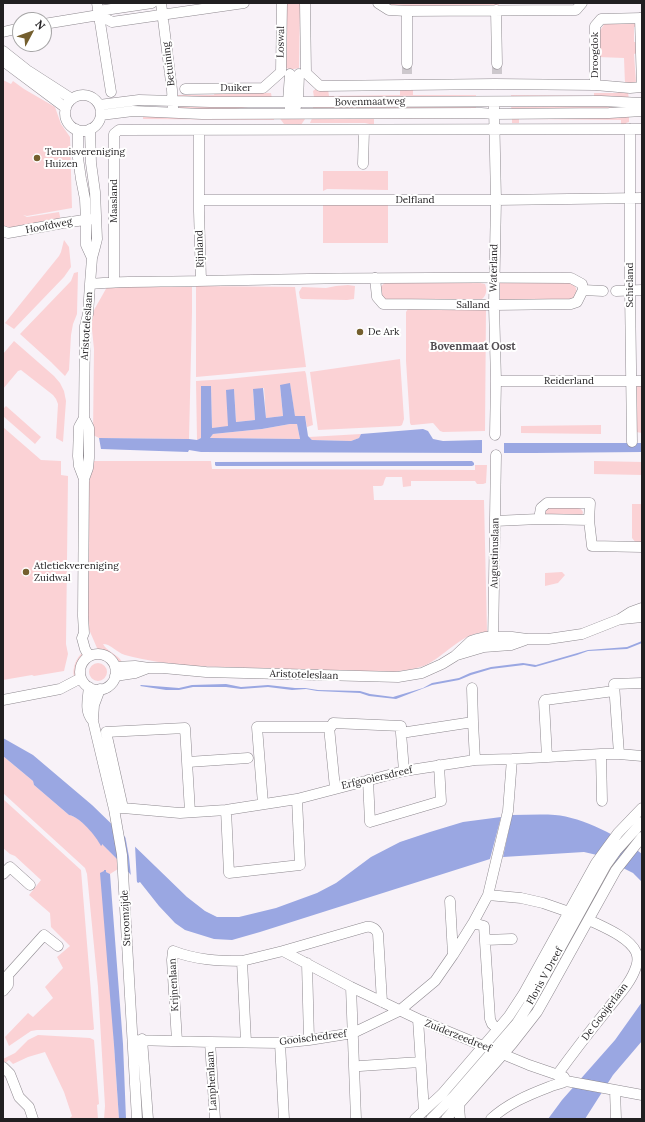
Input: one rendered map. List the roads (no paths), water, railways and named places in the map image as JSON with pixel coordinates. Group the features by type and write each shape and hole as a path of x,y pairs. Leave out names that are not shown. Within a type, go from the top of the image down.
{"street":[{"path":"52,22 98,10 152,3"},
{"name":"Betuining","path":"161,3 173,113"},
{"path":"98,10 112,22 244,3"},
{"name":"Loswal","path":"282,3 298,102 292,113"},
{"name":"Loswal","path":"292,113 288,102 305,3"},
{"path":"378,3 389,10 407,11 576,10 582,3"},
{"path":"98,10 111,92"},
{"path":"496,10 497,64"},
{"path":"407,11 407,64"},
{"name":"Droogdok","path":"595,85 595,26 601,19 641,18 642,87 630,88"},
{"path":"3,51 69,103"},
{"path":"3,61 69,103"},
{"path":"3,69 17,79"},
{"name":"Bovenmaatweg","path":"294,74 320,86 408,80 497,80 630,88"},
{"name":"Duiker","path":"185,89 263,88 294,74"},
{"path":"80,95 88,96 96,100 100,110 98,122 90,129 76,129 69,124 66,116 69,103 80,95"},
{"name":"Bovenmaatweg","path":"100,110 139,100 173,102 601,101 642,103"},
{"name":"Waterland","path":"494,101 496,200 494,278 496,381 495,435"},
{"name":"Bovenmaatweg","path":"100,110 173,113 494,114 609,113 642,111"},
{"name":"Aristoteleslaan","path":"76,129 78,134 78,158 81,179 91,219"},
{"name":"Aristoteleslaan","path":"89,656 82,638 84,633 84,480 79,466 78,456 79,427 84,418 85,326 88,314 92,258 86,245 95,192 91,163 90,129"},
{"name":"Schieland","path":"630,129 632,442"},
{"path":"199,130 642,129"},
{"name":"Maasland","path":"114,282 114,134 119,130 199,130"},
{"name":"Rijnland","path":"90,284 114,282 201,281 199,130"},
{"path":"363,164 364,130"},
{"name":"Delfland","path":"200,200 496,200 642,198"},
{"name":"Hoofdweg","path":"3,231 8,233 91,219"},
{"path":"201,281 375,278 571,278 582,284 583,290 603,291"},
{"name":"Salland","path":"375,278 377,296 383,304 571,304 577,302 583,290"},
{"path":"616,291 642,290"},
{"name":"Reiderland","path":"496,381 642,381"},
{"name":"Augustinuslaan","path":"493,642 496,457"},
{"path":"539,519 541,508 547,503 590,503 592,546 642,546"},
{"path":"495,521 539,519 590,520"},
{"name":"Aristoteleslaan","path":"115,671 135,666 214,672 398,677 422,673 455,656 484,647 493,642 511,645 527,639 548,640 582,634 620,619 631,612 642,608"},
{"name":"Aristoteleslaan","path":"620,619 642,617"},
{"path":"84,633 99,654"},
{"path":"99,654 109,658 115,671 112,682 108,686 100,689 93,689 84,683 81,678 81,666 84,660 89,656 99,654"},
{"path":"3,700 60,689 81,678"},
{"path":"619,754 614,684 642,683"},
{"name":"Stroomzijde","path":"89,687 87,707 118,808 116,824 122,855 137,1039 148,1119"},
{"path":"472,688 475,760"},
{"name":"Stroomzijde","path":"92,721 94,705 100,689"},
{"path":"547,757 545,700 614,691"},
{"path":"402,733 473,722"},
{"path":"263,804 257,727 331,727 332,723 401,726 404,771"},
{"path":"328,727 335,788"},
{"path":"118,808 106,732 185,728 190,812"},
{"path":"601,754 602,802"},
{"name":"Erfgooiersdreef","path":"118,808 180,813 226,810 297,799 404,771 475,760 601,754 642,756"},
{"path":"188,762 248,758"},
{"name":"Gooischedreef","path":"137,1039 280,1043 309,1040 353,1033 399,1011 435,981 473,923 488,895 508,811 512,759"},
{"path":"368,780 370,822 441,801 439,765"},
{"path":"226,810 229,873 300,865 297,799"},
{"name":"Floris V Dreef","path":"427,1115 442,1094 509,1016 524,993 596,863 618,833 642,808"},
{"name":"Floris V Dreef","path":"446,1119 504,1055 543,1003 616,870 635,839 642,822"},
{"name":"Floris V Dreef","path":"415,1119 427,1115 454,1096 517,1023 531,1001 606,866 616,851 635,839"},
{"path":"3,874 10,867 30,885"},
{"path":"488,895 521,898 543,903 569,912"},
{"path":"450,901 453,955"},
{"name":"De Gooijerlaan","path":"557,1075 625,987 637,965 636,953 631,945 618,935 589,920"},
{"path":"473,923 484,926 490,1019 492,1024 498,1030"},
{"name":"Krijnenlaan","path":"177,1041 172,960 173,951 200,959 242,961 366,927 373,928 378,934 382,1002"},
{"path":"3,991 8,985 5,973 44,935 58,946"},
{"path":"485,940 512,939"},
{"name":"Zuiderzeedreef","path":"283,951 399,1011 504,1055 564,1077 569,1082 642,1095"},
{"path":"242,961 246,1042"},
{"path":"307,963 309,1040"},
{"path":"351,987 356,1119"},
{"path":"418,1019 420,1062 427,1115"},
{"name":"Stroomzijde","path":"137,1039 137,1119"},
{"name":"Lanphenlaan","path":"210,1042 215,1119"},
{"path":"280,1043 284,1119"},
{"path":"360,1066 420,1062"},
{"path":"3,1067 10,1074 19,1097 29,1107 33,1119"},
{"path":"491,1119 514,1103 548,1087 569,1082"},
{"path":"611,1090 616,1119"},
{"path":"458,1106 460,1119"}],"water":[{"path":"290,383 295,416 305,416 308,436 312,440 351,441 359,438 361,434 423,429 428,431 433,439 443,441 482,440 482,453 201,452 189,450 188,452 101,449 99,438 197,440 201,438 201,386 211,386 212,428 228,426 226,390 234,389 236,422 255,420 253,389 263,388 266,418 283,416 280,385","holes":["297,424 300,439 210,438 213,434"]},
{"path":"504,443 642,443 642,452 504,453"},
{"path":"472,461 474,465 472,466 215,465 215,462"},
{"path":"642,641 642,643 627,649 588,651 535,667 524,665 491,669 459,680 432,685 396,699 369,696 360,693 317,691 306,689 292,690 268,687 241,689 226,687 193,687 179,690 166,690 140,686 179,688 192,685 226,684 241,687 268,685 318,690 360,691 393,697 423,688 432,683 459,678 491,667 523,663 536,665 588,650 627,647"},
{"path":"3,738 33,755 92,805 187,897 205,911 217,917 239,917 276,908 317,893 336,883 371,857 400,842 463,822 501,817 490,859 260,932 232,940 214,939 185,930 175,923 140,882 138,883 102,844 101,846 95,837 78,819 69,815 34,785 33,781 3,756"},
{"path":"512,815 555,815 577,820 601,829 623,841 642,854 642,882 633,873 597,855 584,852 503,857"},
{"path":"104,870 110,874 123,1044 126,1119 119,1119 100,873"},
{"path":"642,1002 642,1041 613,1075 585,1119 548,1119 562,1100 615,1040"}],"tunnel":[{"path":"407,64 407,75"},
{"path":"497,64 497,75"}],"place":[{"name":"Tennisvereniging Huizen","path":"37,158"},
{"name":"De Ark","path":"360,332"},
{"name":"Atletiekvereniging Zuidwal","path":"26,572"}],"district":[{"name":"Bovenmaat Oost","path":"473,347"}]}
